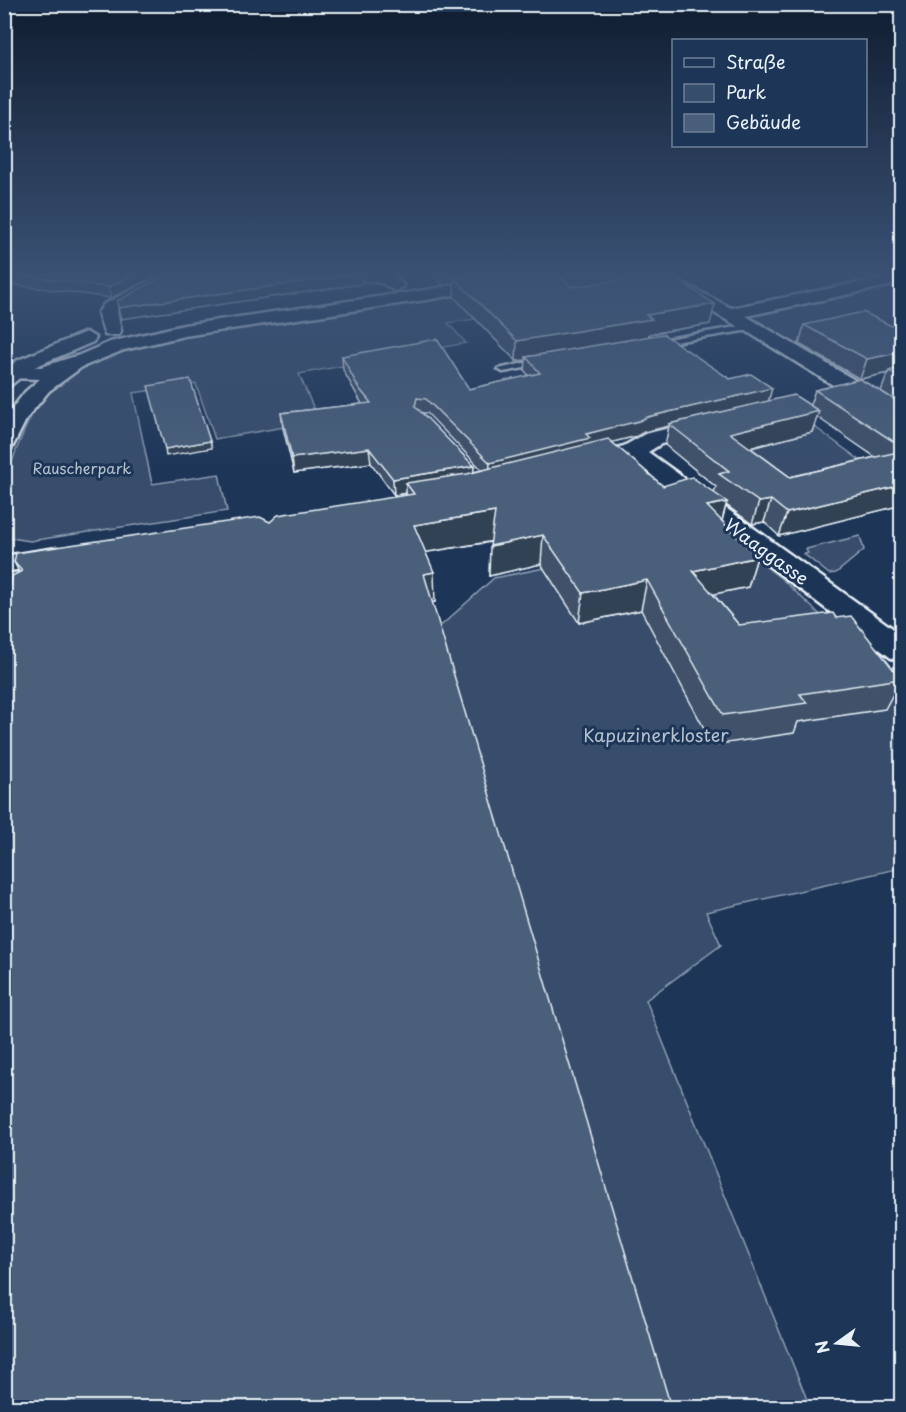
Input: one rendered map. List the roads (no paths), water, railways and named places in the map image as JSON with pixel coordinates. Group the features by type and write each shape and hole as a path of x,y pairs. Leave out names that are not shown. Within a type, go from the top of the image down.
{"street":[{"path":"14,374 62,347 84,340"},
{"path":"14,374 68,368 137,340"},
{"path":"775,340 902,418"},
{"path":"4,353 14,374 6,418 7,436"},
{"path":"7,436 43,385 68,368"},
{"path":"857,389 882,382"},
{"path":"563,468 632,451 653,439 737,419"},
{"name":"Waaggasse","path":"632,451 902,651"},
{"path":"4,564 85,551"}],"lane":[{"path":"643,344 670,340"},
{"path":"503,369 561,358"}],"park label":[{"name":"Rauscherpark","path":"82,467"},
{"name":"Kapuzinerkloster","path":"656,734"}]}
